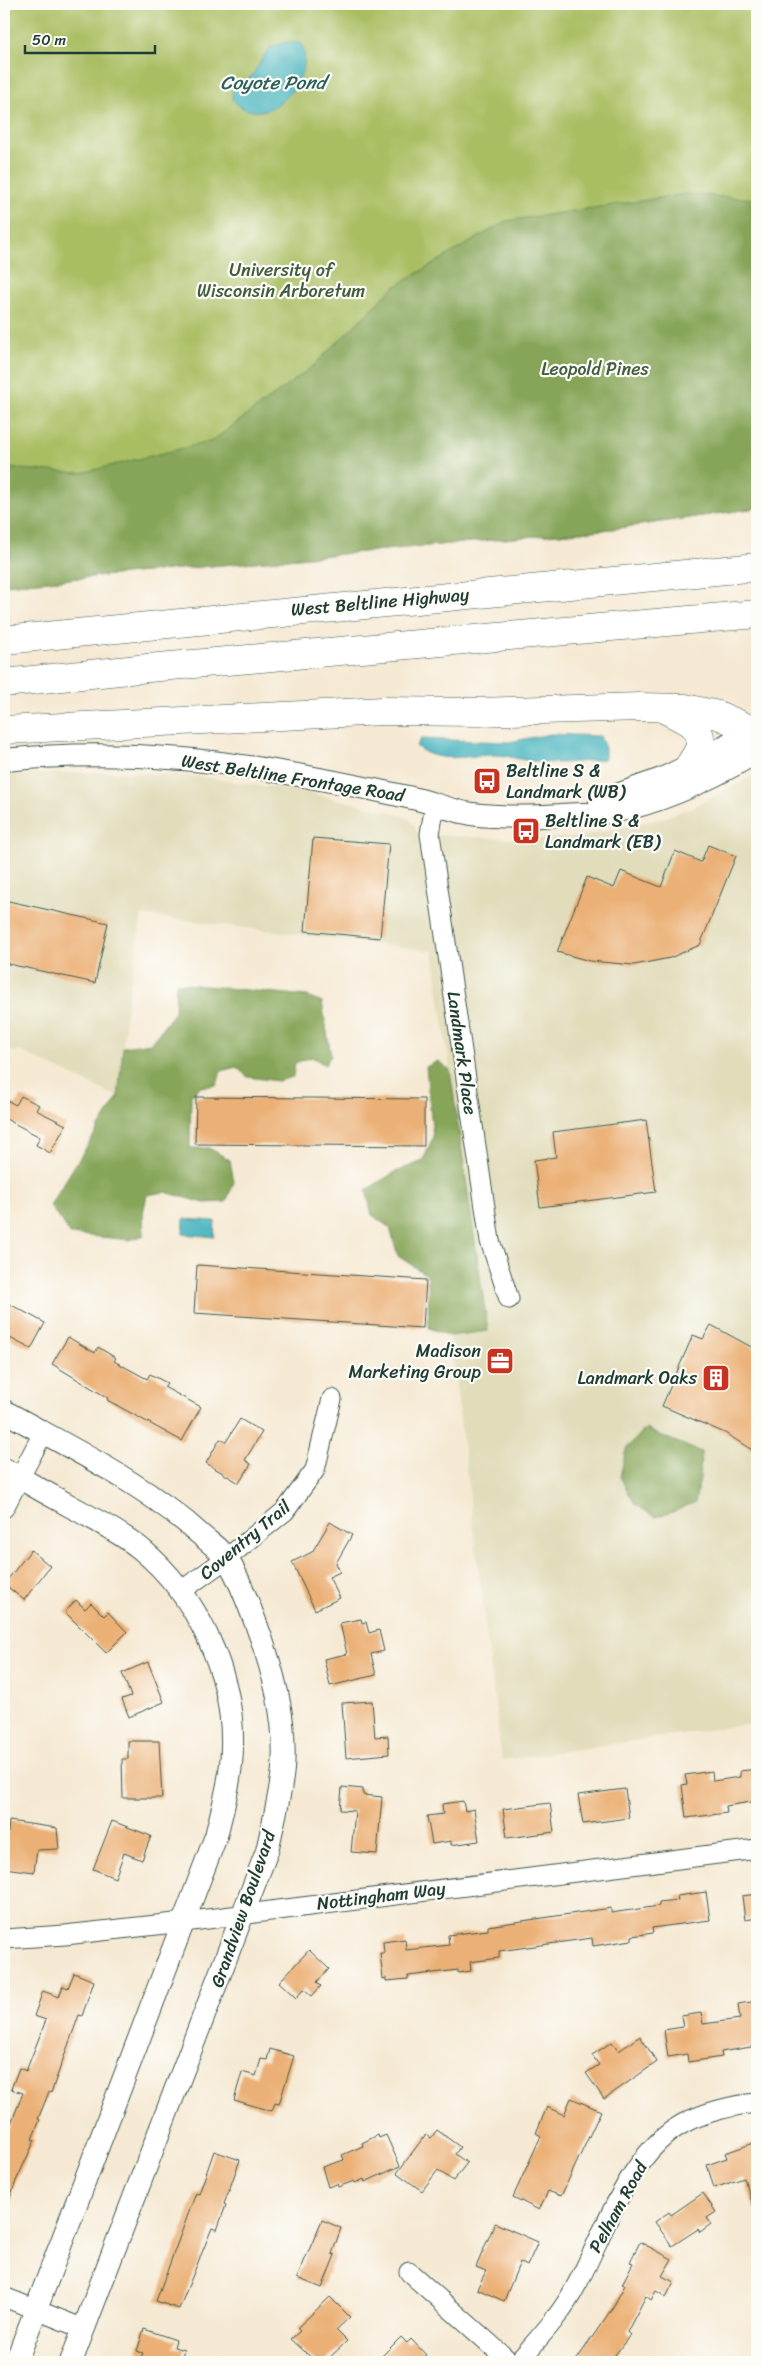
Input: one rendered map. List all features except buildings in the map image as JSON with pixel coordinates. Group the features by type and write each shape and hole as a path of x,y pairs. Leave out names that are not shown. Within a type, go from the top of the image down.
{"highway":[{"path":"604,581 757,556"},
{"name":"West Beltline Highway","path":"4,640 757,567"},
{"path":"4,684 148,668 757,614"},
{"path":"4,730 383,711 479,712 640,707 685,708 718,716 756,735"},
{"path":"662,708 695,727 700,745 689,766"}],"street":[{"name":"West Beltline Frontage Road","path":"580,813 603,799 641,787 756,735"},
{"name":"West Beltline Frontage Road","path":"4,760 88,755 142,756 203,761 322,780 435,804 470,814 506,817 609,813 656,800 710,778 756,735"},
{"name":"Landmark Place","path":"435,804 430,834 490,1241 509,1299"},
{"name":"Coventry Trail","path":"181,1592 285,1511 315,1470 332,1399"},
{"name":"Grandview Boulevard","path":"4,1411 142,1488 190,1525 227,1558 271,1663 280,1707 283,1743 278,1803 266,1851 244,1914 71,2362"},
{"path":"4,1508 12,1473 43,1433"},
{"path":"12,1473 111,1529 142,1550 181,1592 197,1615 219,1666 230,1713 232,1747 228,1782 216,1836 16,2362"},
{"name":"Nottingham Way","path":"4,1939 65,1936 184,1922 757,1849"},
{"name":"Pelham Road","path":"518,2362 558,2316 567,2302 623,2190 645,2157 663,2139 684,2123 720,2110 757,2103"},
{"path":"409,2272 510,2362"},
{"path":"4,2297 84,2329"}],"shaded area":[{"path":"108,772 188,775 305,792 391,812 409,819 415,826 417,834 529,840 577,837 660,819 693,807 757,774 757,1723 502,1760 450,1336 488,1331 433,951 142,915 127,1004 118,1097 20,1051 4,1052 4,775"}],"green space":[{"name":"University of Wisconsin Arboretum","path":"4,4 757,4 757,508 612,529 4,585"},
{"name":"Leopold Pines","path":"686,194 757,199 757,508 612,529 4,585 4,468 81,473 212,441 312,367 394,287 506,221"},
{"path":"176,983 307,996 322,1002 331,1056 325,1065 312,1057 295,1063 293,1077 278,1081 248,1077 236,1067 221,1071 217,1085 200,1087 191,1096 190,1148 209,1148 230,1160 234,1182 226,1202 204,1203 165,1192 147,1195 143,1213 144,1235 130,1240 70,1234 50,1205 118,1097 123,1047 151,1043 175,1012"},
{"path":"438,1061 450,1070 488,1331 450,1336 429,1328 428,1276 398,1256 390,1228 372,1215 366,1190 395,1172 423,1161 433,1137 426,1067"},
{"path":"645,1429 701,1452 700,1479 695,1502 673,1512 655,1517 635,1504 620,1477 626,1449"}],"water":[{"name":"Coyote Pond","path":"288,42 301,43 305,57 296,86 286,98 273,107 259,111 245,109 232,99 233,88 251,77 270,47"},
{"path":"550,734 600,736 605,748 605,759 559,763 499,755 453,758 433,755 424,752 416,746 421,739 509,742"},
{"path":"184,1219 215,1221 214,1237 183,1234"}],"place":[{"name":"Beltline S & Landmark (WB)","path":"487,781"},
{"name":"Beltline S & Landmark (EB)","path":"526,831"},
{"name":"Madison Marketing Group","path":"500,1361"},
{"name":"Landmark Oaks","path":"716,1378"}]}
